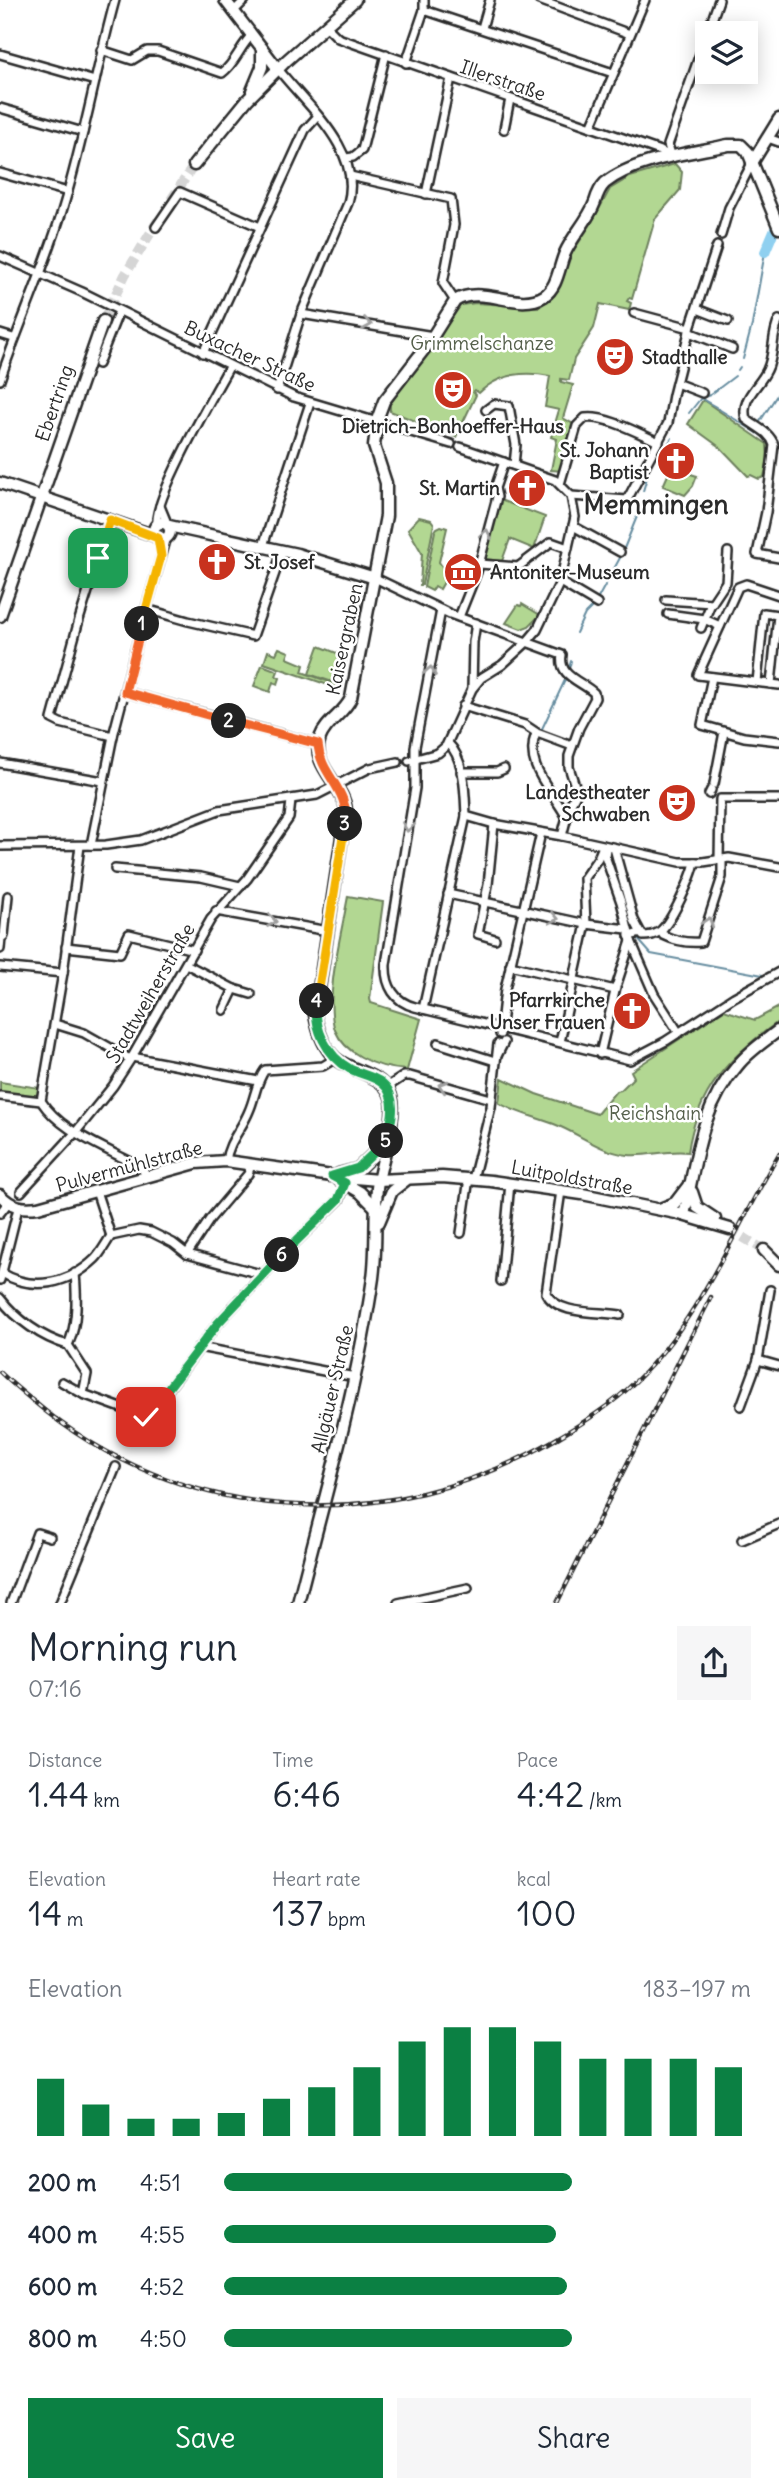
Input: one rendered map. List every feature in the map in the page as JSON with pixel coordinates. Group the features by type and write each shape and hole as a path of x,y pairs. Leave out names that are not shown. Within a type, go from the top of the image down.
{"street":[{"path":"0,380 13,338 41,273 68,192 115,0"},
{"path":"225,0 317,117 346,158 350,176 351,194 348,203 300,314 277,390"},
{"path":"234,11 245,0"},
{"path":"194,165 247,100 355,0"},
{"path":"406,63 424,10 424,0"},
{"path":"482,28 490,0"},
{"path":"540,0 630,34"},
{"path":"591,127 645,0"},
{"path":"673,158 668,145 719,0"},
{"path":"424,10 613,73"},
{"name":"Illerstraße","path":"326,26 338,38 663,152 673,158"},
{"path":"102,50 130,60 148,51 158,51 222,73 252,34"},
{"path":"247,100 262,68 262,48"},
{"path":"0,54 95,81"},
{"path":"346,158 353,157 362,150 386,54"},
{"path":"426,194 451,78"},
{"path":"504,129 510,99"},
{"path":"0,107 83,132"},
{"path":"203,354 305,130 317,117"},
{"path":"721,235 729,208 779,119"},
{"path":"768,138 779,142"},
{"path":"376,420 384,401 433,336 455,301 469,296 530,300 545,296 552,288 566,251 586,221 602,187 635,168 736,144 746,148 778,225"},
{"path":"0,173 68,192"},
{"path":"350,176 451,199 454,225 443,283 455,301"},
{"path":"156,227 180,192 260,227"},
{"path":"571,496 627,500 668,423 690,330 717,247"},
{"name":"Buxacher Straße","path":"0,256 119,310 277,390 310,403 451,443"},
{"path":"697,309 727,321"},
{"path":"98,364 119,310"},
{"path":"634,313 690,330 732,349"},
{"path":"300,314 433,336"},
{"path":"779,320 771,362 748,397 744,408 746,419 773,442 757,554 779,558"},
{"name":"Ebertring","path":"0,616 103,321"},
{"path":"0,334 13,338"},
{"path":"91,845 113,736 161,556 162,495 229,367"},
{"path":"676,383 702,394"},
{"path":"263,546 310,403"},
{"path":"486,410 492,404 509,406 516,445 514,465"},
{"path":"560,484 577,426 583,419 595,418 659,442"},
{"name":"Kaisergraben","path":"318,744 326,728 344,711 351,698 375,578 387,498 385,477 374,446 376,420"},
{"path":"412,760 438,753 448,743 472,689 481,678 502,665 526,643 540,624 559,582 573,526 575,511 571,496 560,484 460,447"},
{"path":"459,617 480,564 497,496 495,488 504,462"},
{"path":"770,477 779,479"},
{"path":"0,483 137,528 189,531 283,550 375,578 441,610 562,655 560,663 567,674 588,687 595,696 572,746 569,767 577,792 562,836"},
{"path":"110,520 52,719 113,736"},
{"path":"573,526 620,552"},
{"path":"480,564 518,567 551,542 568,548"},
{"path":"146,609 253,636 283,550"},
{"path":"701,628 726,581 728,552"},
{"path":"559,582 596,603"},
{"path":"757,682 764,613 778,614 775,684 757,682 712,677 698,675 740,585 746,584 779,595"},
{"path":"666,600 712,603"},
{"path":"441,610 412,760 415,788 386,970 396,998 403,1004 501,1037 560,1042 630,1060 777,973"},
{"path":"668,614 704,619 720,626"},
{"path":"472,689 476,624"},
{"path":"712,677 702,725 744,737 779,741"},
{"path":"125,692 318,744 321,760 344,798 346,810 315,1016 322,1039 335,1058 348,1068 374,1078 387,1087 404,1076 410,1076 491,1099"},
{"path":"463,706 525,725 539,734 572,746"},
{"path":"711,789 724,732"},
{"path":"539,734 532,745 532,761 568,813"},
{"path":"423,1009 466,816 461,772 454,749 448,743"},
{"path":"0,846 80,846 141,840 219,810 317,795 370,768 398,762"},
{"path":"0,763 103,780"},
{"path":"461,772 504,769"},
{"path":"661,931 670,939 701,942 722,877 720,799 779,799"},
{"name":"Stadtweiherstraße","path":"21,1192 75,1133 131,1058 216,911 240,886 289,818 291,801"},
{"path":"466,816 680,862 733,858 779,867"},
{"path":"494,824 478,934 495,939"},
{"path":"461,1233 471,1179 486,1127 495,1060 501,1037 500,1015 510,965 544,833"},
{"path":"41,1101 63,973 80,846"},
{"path":"560,1042 586,924 584,878 608,847"},
{"path":"600,1054 615,990 633,935 631,909 608,847"},
{"path":"608,847 605,856 654,994 679,1033"},
{"path":"448,894 633,935 650,936 661,931 686,886 695,862"},
{"path":"115,869 201,877 240,886"},
{"path":"0,949 8,896"},
{"path":"216,911 327,931"},
{"path":"66,947 120,953 129,934 194,950"},
{"path":"186,964 234,989 251,994"},
{"path":"510,965 615,990"},
{"path":"0,967 63,973"},
{"path":"224,1010 234,989"},
{"path":"55,1024 92,1036 131,1058 258,1081"},
{"path":"684,1215 698,1140 717,1096 743,1059 779,1030"},
{"path":"438,1043 495,1060"},
{"path":"226,1161 230,1145 251,1107 258,1081 267,1069 323,1066 335,1058"},
{"name":"Allgäuer Straße","path":"298,1603 362,1350 373,1281 378,1180 393,1106 387,1087"},
{"path":"0,1097 41,1101 75,1133 135,1164 147,1175"},
{"path":"332,1176 358,1168 386,1142"},
{"name":"Pulvermühlstraße","path":"18,1208 38,1207 196,1163 226,1161 378,1180"},
{"path":"187,1254 210,1219 248,1174 251,1165"},
{"path":"332,1176 360,1192 376,1208"},
{"name":"Luitpoldstraße","path":"378,1180 471,1179 561,1191 684,1215 730,1229 697,1207 690,1184"},
{"path":"377,1226 392,1191 406,1180"},
{"path":"139,1427 198,1347 338,1200 345,1183"},
{"path":"501,1281 510,1184"},
{"path":"656,1210 675,1203 690,1184"},
{"path":"96,1191 111,1236"},
{"path":"561,1191 547,1293 550,1300 564,1308 620,1315"},
{"path":"0,1195 18,1208 1,1276 23,1282 59,1282 96,1258 111,1236 139,1230 151,1232 173,1243 187,1254 264,1275"},
{"path":"0,1213 8,1203"},
{"path":"764,1250 779,1265"},
{"path":"68,1345 76,1321 75,1273"},
{"path":"741,1406 758,1360 770,1290"},
{"path":"0,1298 41,1334 68,1345 87,1374 83,1394"},
{"path":"198,1347 355,1377"},
{"path":"758,1360 779,1366"},
{"path":"62,1382 83,1394 146,1417"},
{"path":"60,1603 116,1467"},
{"path":"743,1540 779,1524"},
{"path":"11,1603 37,1533 50,1537"},
{"path":"398,1603 468,1588"}],"green space":[{"name":"Grimmelschanze","path":"675,164 682,172 680,190 655,219 632,299 627,301 631,303 629,310 600,304 594,328 574,359 569,380 561,379 561,382 573,385 563,418 575,425 563,471 551,470 557,439 551,437 559,410 545,407 550,376 512,375 495,381 479,393 475,390 473,392 476,395 456,437 390,411 390,404 461,305 476,303 539,307 550,299 556,290 570,256 610,189 630,177"},
{"path":"703,400 767,444 768,459 764,477 759,479 748,476 721,448 688,424"},
{"path":"671,468 697,476 685,495 663,486"},
{"path":"500,500 545,517 534,549 510,539 502,561 485,559"},
{"path":"419,517 431,520 434,524 422,585 422,553 408,529"},
{"path":"441,526 447,528 439,562 448,575 440,589 435,586 432,591 424,587 435,531"},
{"path":"522,604 540,615 529,626 521,629 506,623 518,605"},
{"path":"319,646 347,657 338,684 309,674"},
{"path":"279,648 289,652 287,658 304,665 302,672 341,686 340,689 264,663 268,651 276,654"},
{"path":"262,665 278,671 278,684 273,682 270,692 254,686"},
{"path":"348,896 383,902 370,999 371,1003 421,1019 407,1070 383,1066 361,1057 346,1046 335,1030 332,1016 333,983"},
{"name":"Reichshain","path":"779,1007 779,1021 731,1061 708,1093 692,1130 688,1152 636,1155 618,1153 499,1103 502,1078 536,1094 597,1114 616,1091 621,1090 634,1077 631,1071 724,1010 755,1020"},
{"path":"0,1082 40,1088 39,1097 0,1092"}],"waterway":[{"path":"765,252 779,219"},
{"path":"743,359 765,252"},
{"path":"689,413 701,398 710,395 735,376"},
{"path":"759,423 779,392"},
{"path":"702,399 716,407"},
{"path":"717,408 767,439"},
{"path":"665,448 672,438"},
{"path":"643,491 648,474"},
{"path":"623,551 640,509"},
{"path":"597,600 621,556"},
{"path":"576,633 585,614 594,605"},
{"path":"569,669 571,661"},
{"path":"540,733 566,678"},
{"path":"543,774 565,807"},
{"path":"610,856 623,893"},
{"path":"631,921 634,933"},
{"path":"637,938 651,954 768,976"}],"tunnel":[{"path":"171,200 194,165"},
{"path":"103,321 125,275 159,219"},
{"path":"730,1229 764,1250"}],"railway":[{"path":"0,1372 32,1400 90,1442 153,1474 219,1494 286,1504 355,1504 423,1493 490,1472 554,1440 627,1390 659,1356 698,1302 779,1154"},
{"path":"557,1603 711,1297"}],"place":[{"name":"Stadthalle","path":"615,357"},
{"name":"Dietrich-Bonhoeffer-Haus","path":"453,390"},
{"name":"St. Johann Baptist","path":"676,461"},
{"name":"St. Martin","path":"527,488"},
{"name":"St. Josef","path":"217,562"},
{"name":"Antoniter-Museum","path":"463,572"},
{"name":"Landestheater Schwaben","path":"677,803"},
{"name":"Pfarrkirche Unser Frauen","path":"632,1011"}],"district":[{"name":"Memmingen","path":"656,504"}],"route":[{"path":"98,558 110,520 158,538 160,562 125,692 318,744 321,760 344,798 346,819 315,1016 322,1039 335,1058 348,1068 374,1078 387,1087 393,1106 386,1142 364,1165 332,1176 345,1183 338,1200 218,1323 146,1417"}]}
